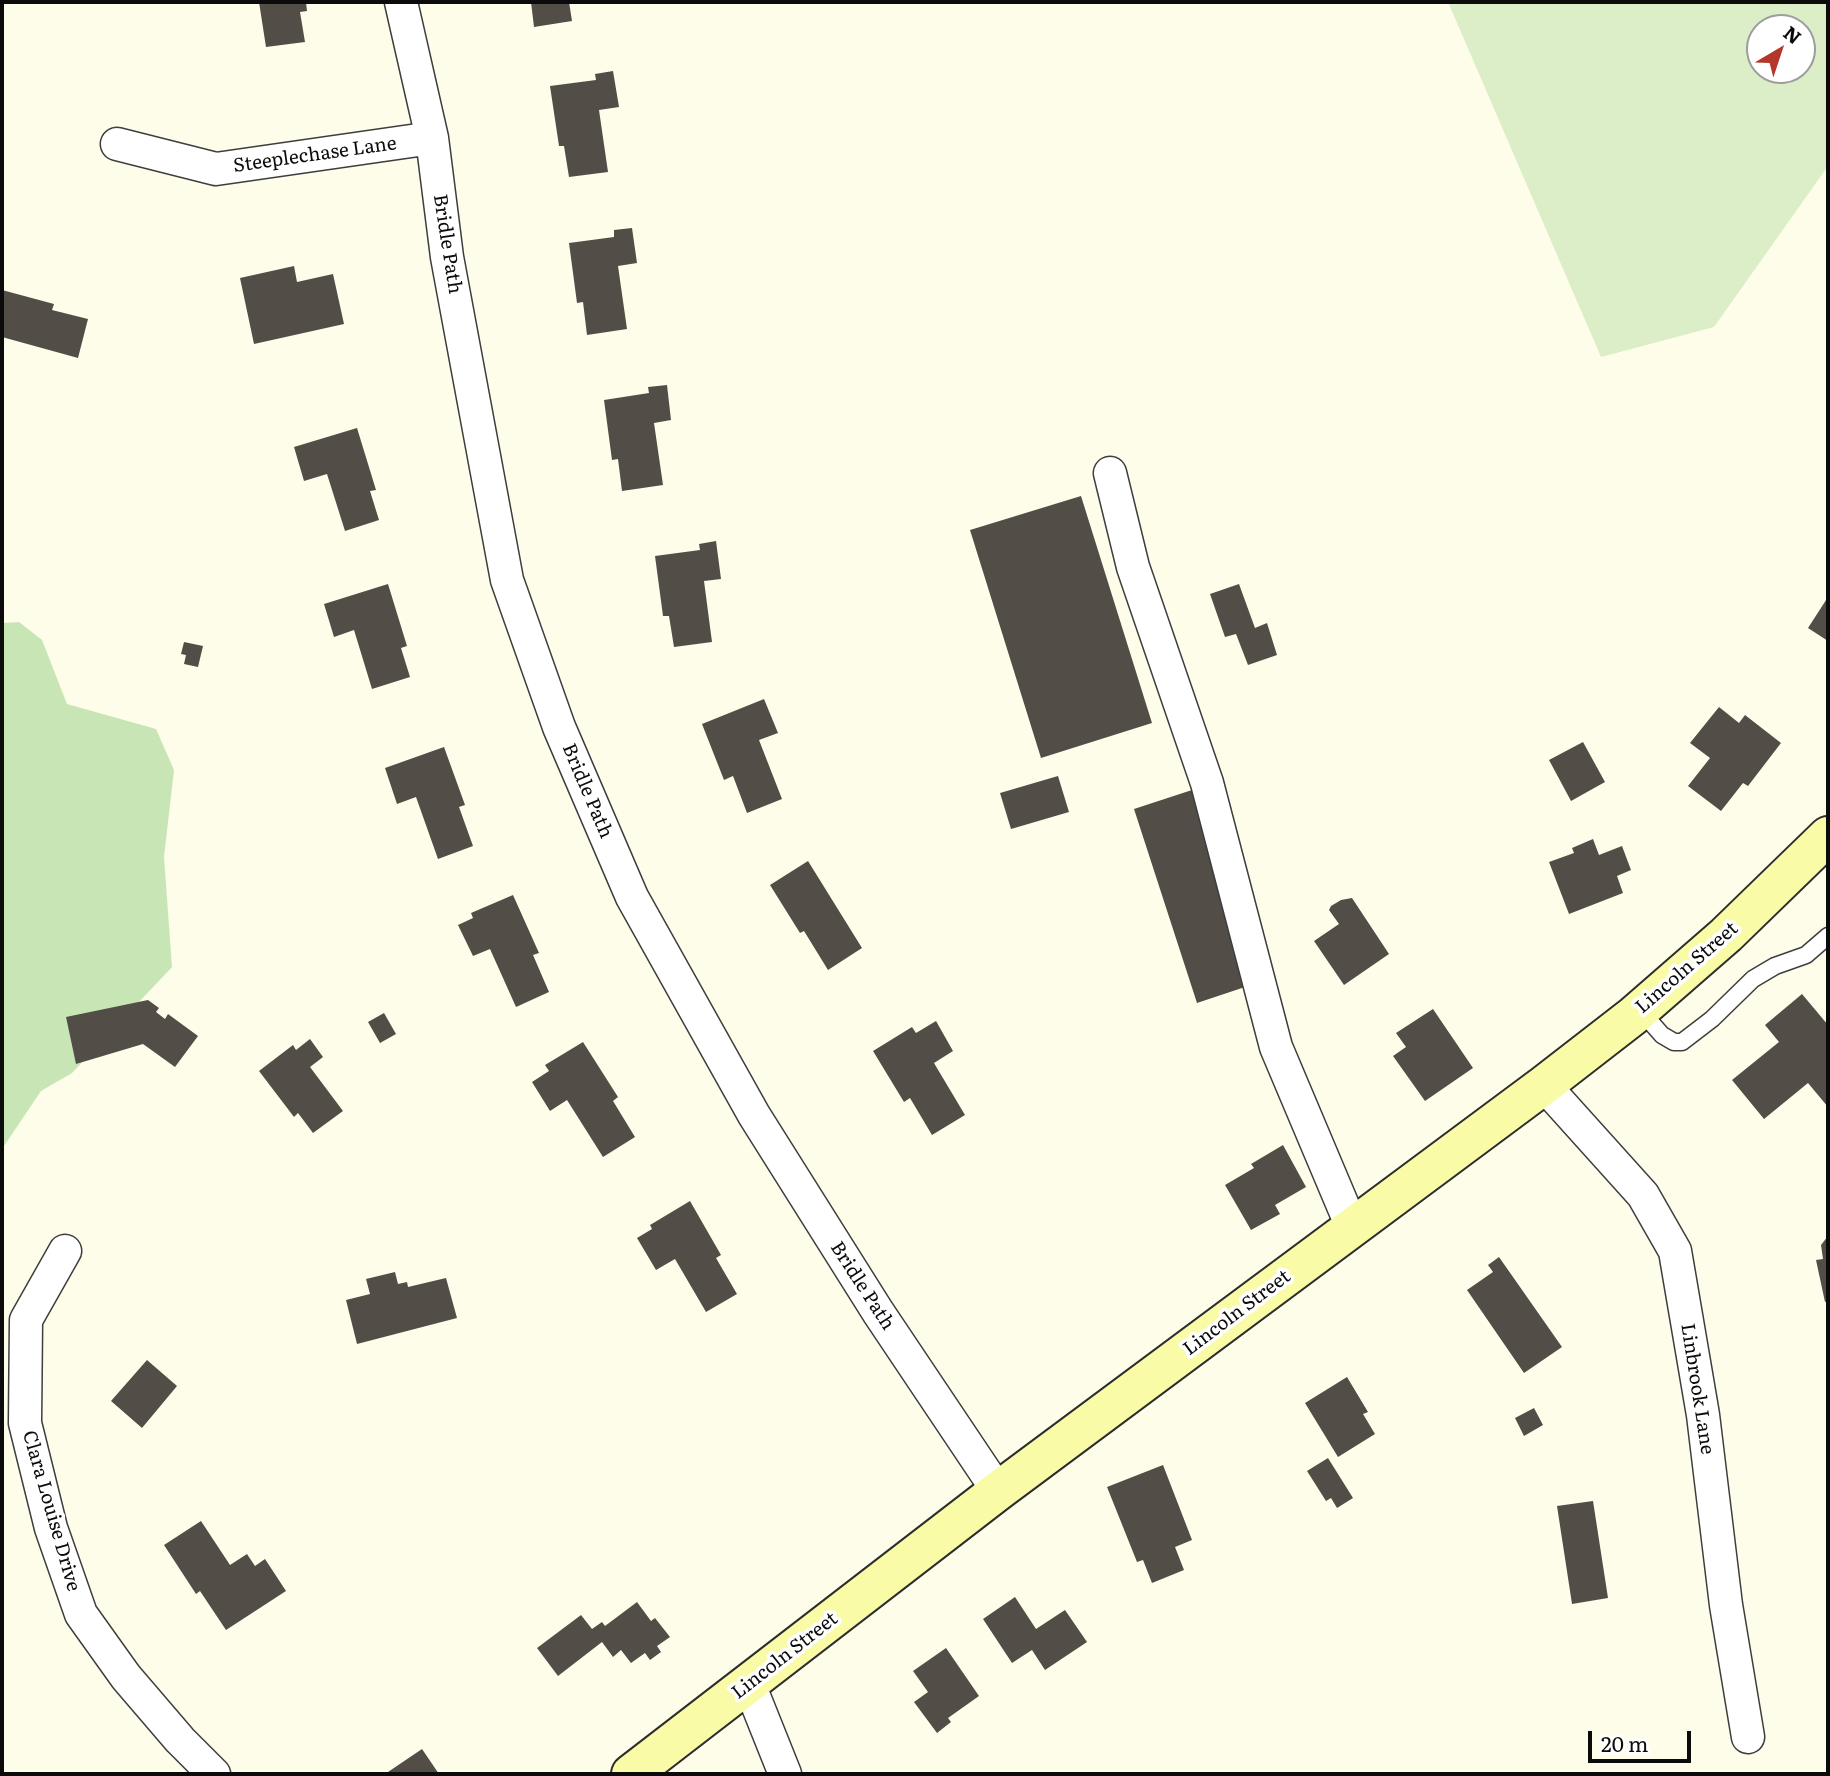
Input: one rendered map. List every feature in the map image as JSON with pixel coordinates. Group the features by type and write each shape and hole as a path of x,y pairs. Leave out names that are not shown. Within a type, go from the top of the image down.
{"main road":[{"name":"Lincoln Street","path":"631,1774 998,1492 1544,1085 1640,1010 1726,935 1828,836"}],"street":[{"name":"Bridle Path","path":"401,2 432,138 447,257 507,580 559,727 632,897 754,1115 878,1312 998,1492"},
{"name":"Steeplechase Lane","path":"117,144 216,169 432,138"},
{"path":"1110,473 1133,567 1208,783 1276,1047 1352,1227"},
{"name":"Linbrook Lane","path":"1544,1085 1643,1195 1675,1251 1703,1415 1726,1605 1748,1737"},
{"name":"Clara Louise Drive","path":"65,1251 26,1320 25,1423 51,1528 81,1614 125,1677 214,1774"},
{"path":"749,1684 785,1774"}],"lane":[{"path":"1640,1010 1662,1035 1674,1042 1682,1042 1712,1019 1753,979 1775,966 1805,955 1828,936"}],"green space":[{"path":"1448,2 1828,2 1828,166 1714,327 1601,357"},
{"path":"19,622 42,640 67,704 156,729 174,770 164,857 172,967 72,1073 41,1091 2,1149 2,623"}],"building":[{"path":"259,2 306,2 307,11 300,12 305,42 266,47"},
{"path":"531,2 569,2 572,21 534,27"},
{"path":"613,71 619,107 599,110 608,172 569,177 564,146 559,146 550,86 596,80 595,74"},
{"path":"632,228 637,263 618,266 627,329 587,335 583,302 577,303 569,243 614,237 614,230"},
{"path":"294,266 297,282 333,274 344,324 254,344 240,278"},
{"path":"2,290 54,304 52,310 88,319 78,358 2,337"},
{"path":"667,385 671,420 654,423 663,485 622,491 618,459 612,460 604,400 649,393 648,387"},
{"path":"357,428 376,490 370,491 379,520 345,531 327,474 304,481 294,447"},
{"path":"1081,496 1152,723 1041,758 970,530"},
{"path":"716,541 721,579 704,581 712,642 674,647 669,616 663,616 655,556 700,550 699,544"},
{"path":"388,584 407,646 401,648 410,677 372,689 354,630 334,637 324,604"},
{"path":"1239,584 1255,628 1267,623 1277,655 1248,665 1236,634 1225,637 1210,594"},
{"path":"1828,597 1828,641 1808,628"},
{"path":"184,642 203,646 198,667 184,664 186,655 181,654"},
{"path":"764,699 778,733 759,740 782,799 747,813 733,776 724,780 702,724"},
{"path":"1719,707 1739,723 1745,715 1781,743 1748,786 1743,783 1721,811 1688,786 1710,758 1690,743"},
{"path":"1583,742 1605,782 1571,801 1549,760"},
{"path":"444,747 465,805 459,807 473,846 438,859 416,797 397,804 385,768"},
{"path":"1058,776 1069,812 1011,829 1000,793"},
{"path":"1192,790 1254,984 1197,1003 1134,809"},
{"path":"1593,839 1599,855 1622,846 1631,870 1617,876 1623,893 1569,914 1549,862 1574,853 1572,848"},
{"path":"808,861 862,948 828,970 804,931 800,933 770,885"},
{"path":"513,895 539,953 533,955 549,992 516,1007 490,949 473,956 458,925 473,918 471,913"},
{"path":"1352,898 1389,954 1344,985 1314,941 1339,924 1329,910 1331,906"},
{"path":"1802,994 1828,1025 1828,1107 1808,1083 1764,1119 1732,1080 1779,1042 1765,1025"},
{"path":"148,1000 159,1008 156,1012 165,1019 168,1014 198,1036 175,1067 143,1044 76,1064 66,1017"},
{"path":"1433,1009 1473,1068 1425,1101 1393,1056 1406,1047 1396,1033"},
{"path":"384,1013 396,1034 380,1043 368,1022"},
{"path":"936,1021 953,1051 934,1063 965,1115 932,1135 910,1098 904,1102 873,1051 912,1027 916,1033"},
{"path":"310,1039 323,1057 310,1067 343,1111 313,1133 298,1113 294,1117 259,1071 293,1045 296,1050"},
{"path":"583,1042 618,1097 613,1101 635,1137 603,1157 567,1100 550,1111 532,1082 549,1071 545,1065"},
{"path":"1283,1145 1306,1187 1275,1205 1280,1214 1251,1230 1225,1185 1254,1168 1251,1164"},
{"path":"690,1201 721,1255 716,1258 737,1294 706,1312 675,1259 656,1270 637,1238 652,1229 650,1225"},
{"path":"1828,1236 1828,1301 1825,1302 1816,1260 1823,1259 1821,1245"},
{"path":"1499,1257 1562,1347 1524,1373 1467,1290 1493,1272 1488,1265"},
{"path":"395,1272 398,1284 407,1282 408,1287 446,1278 457,1318 357,1344 346,1300 370,1294 366,1279"},
{"path":"147,1360 177,1386 142,1428 111,1401"},
{"path":"1347,1377 1368,1412 1363,1414 1375,1434 1338,1457 1305,1403"},
{"path":"1534,1408 1543,1425 1524,1436 1515,1418"},
{"path":"1328,1458 1353,1498 1337,1508 1331,1498 1326,1501 1307,1471"},
{"path":"1163,1465 1192,1540 1175,1547 1184,1570 1152,1583 1143,1560 1137,1562 1107,1487"},
{"path":"1593,1501 1608,1598 1572,1604 1557,1506"},
{"path":"201,1521 230,1565 247,1554 255,1566 265,1559 286,1591 226,1630 200,1591 196,1594 164,1545"},
{"path":"1015,1597 1036,1629 1065,1610 1087,1642 1045,1670 1032,1650 1012,1663 983,1619"},
{"path":"637,1602 651,1621 655,1618 670,1637 657,1646 661,1652 650,1660 645,1653 631,1663 621,1650 613,1657 602,1642 558,1676 537,1648 581,1615 592,1629 602,1622 605,1626"},
{"path":"946,1648 979,1696 948,1718 951,1722 937,1733 914,1702 928,1692 913,1671"},
{"path":"422,1749 439,1774 385,1774"}]}
